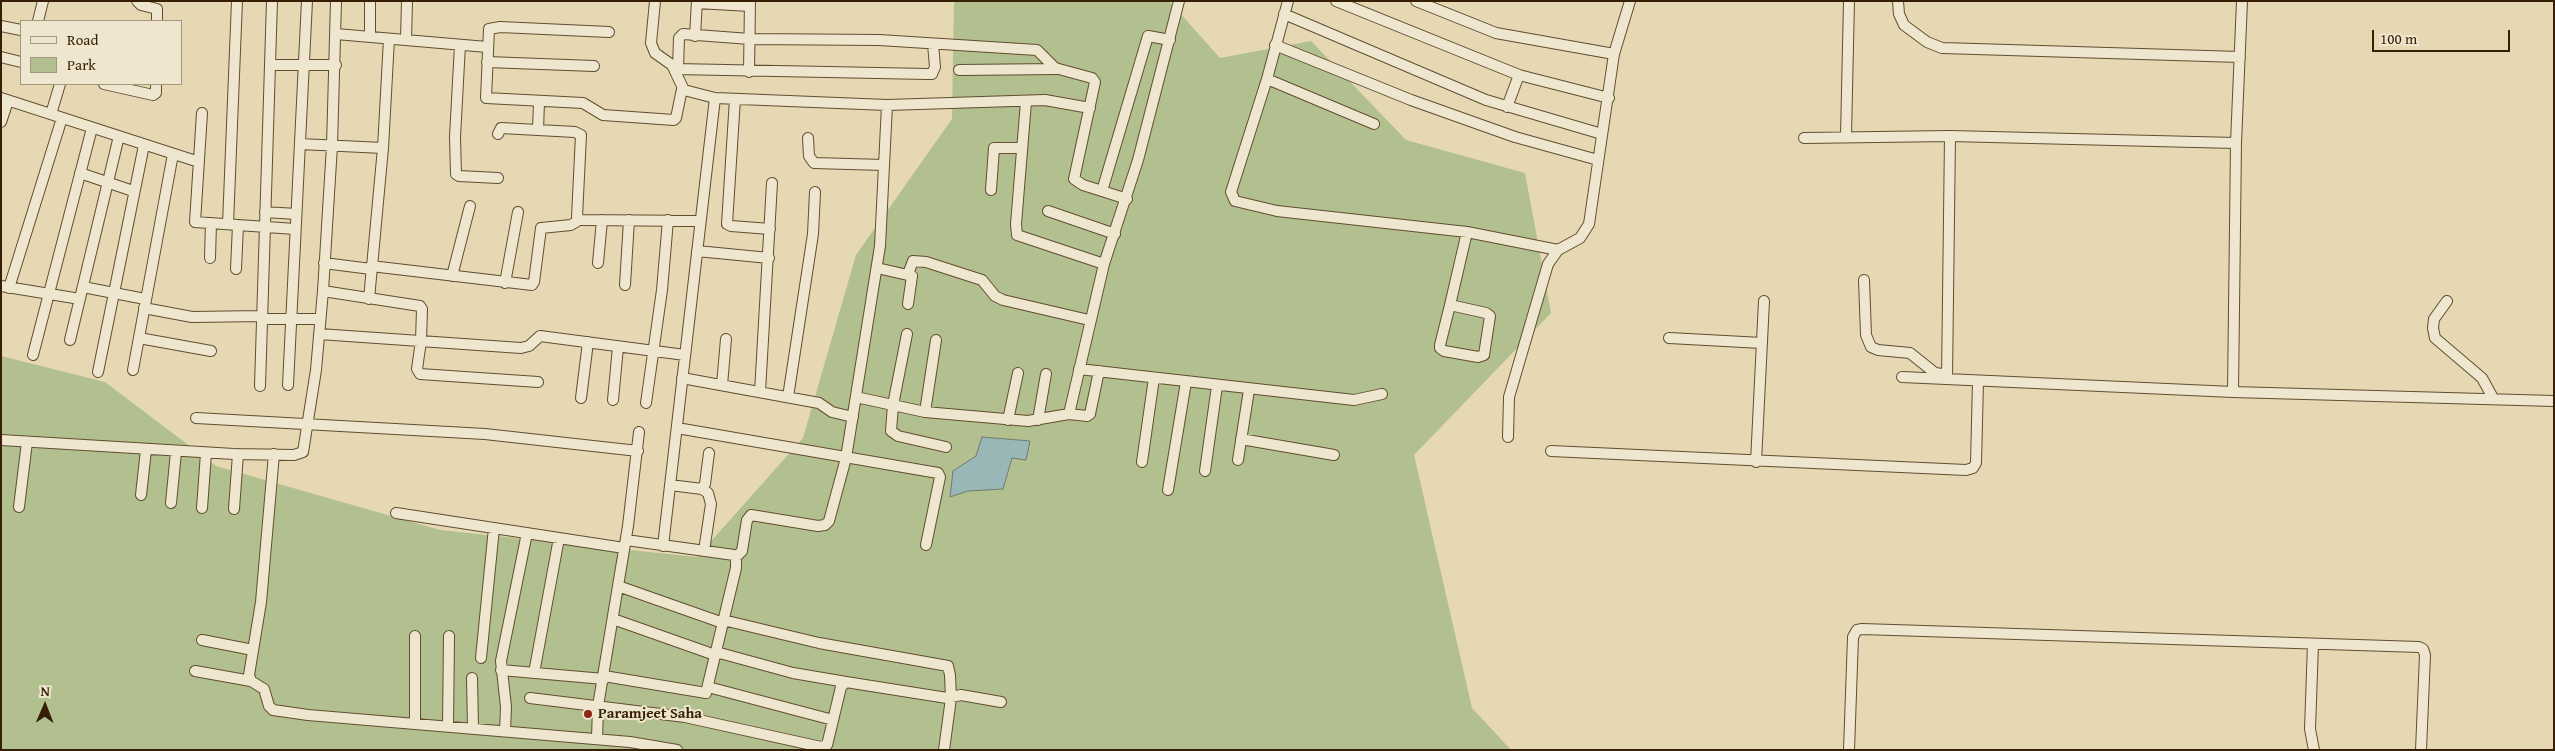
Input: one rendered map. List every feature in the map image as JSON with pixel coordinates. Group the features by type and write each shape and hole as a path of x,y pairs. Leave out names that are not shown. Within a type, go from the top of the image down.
{"street":[{"path":"38,20 43,1"},
{"path":"137,1 141,5 157,9 157,20"},
{"path":"236,269 233,224 237,1"},
{"path":"260,386 272,1"},
{"path":"288,385 307,1"},
{"path":"1,440 176,452 294,455 303,452 323,291 336,65 336,1"},
{"path":"370,1 370,37"},
{"path":"406,40 407,1"},
{"path":"656,1 652,49 676,69 749,72 932,74 936,67 933,44"},
{"path":"1069,414 1089,320 1104,264 1127,199 1179,1"},
{"path":"1288,1 1267,79 1231,192 1235,201 1277,211 1467,232 1558,250"},
{"path":"1336,1 1519,76 1609,98"},
{"path":"1416,1 1496,33 1614,54"},
{"path":"1508,437 1509,397 1548,264 1558,250 1580,238 1589,224 1614,54 1630,1"},
{"path":"1846,136 1849,1"},
{"path":"1898,1 1899,14 1904,25 1927,42 1942,48 2240,57"},
{"path":"2233,392 2236,143 2242,1"},
{"path":"695,36 697,2 750,4 749,72"},
{"path":"1284,14 1506,107 1602,134"},
{"path":"1,26 20,30"},
{"path":"609,32 492,28 488,31 486,98 584,103 603,116 674,120 682,89 676,69 680,36 683,34 750,39 879,40 1034,49 1040,52 1057,69"},
{"path":"336,34 487,47"},
{"path":"1102,192 1148,36 1170,40"},
{"path":"369,299 383,148 389,39"},
{"path":"460,45 455,137 456,174 459,176 498,178"},
{"path":"1276,45 1421,104 1515,137 1598,160"},
{"path":"1,57 20,62"},
{"path":"487,62 594,66"},
{"path":"270,65 336,65"},
{"path":"959,70 1057,69 1094,80 1096,85 1074,179 1083,185 1127,199"},
{"path":"1506,107 1519,76"},
{"path":"1267,79 1374,124"},
{"path":"51,114 60,85"},
{"path":"108,85 153,95 156,93 156,85"},
{"path":"682,89 715,98 735,99 887,105 957,105 975,101 1051,101 1090,108"},
{"path":"662,546 715,98"},
{"path":"1,122 5,99 198,162"},
{"path":"735,99 727,224 770,229"},
{"path":"538,130 539,102"},
{"path":"1026,102 1016,224 1018,235 1104,264"},
{"path":"501,670 604,678 704,693 708,687 716,654 736,557 742,551 747,520 751,515 818,526 828,524 846,458 880,246 887,105"},
{"path":"202,113 195,222 295,230"},
{"path":"62,118 5,287 80,299"},
{"path":"33,355 92,128"},
{"path":"498,134 501,128 575,132 581,134 577,217 579,220"},
{"path":"70,340 119,136"},
{"path":"1946,376 1950,136"},
{"path":"1804,138 1950,136 2236,143"},
{"path":"808,138 809,156 814,163 884,165"},
{"path":"98,372 112,293 144,144"},
{"path":"300,144 383,148"},
{"path":"991,190 994,148 1022,148"},
{"path":"134,370 173,154"},
{"path":"80,173 133,191"},
{"path":"760,392 772,183"},
{"path":"788,397 813,234 815,192"},
{"path":"452,276 470,206"},
{"path":"1048,211 1115,234"},
{"path":"265,212 296,214"},
{"path":"505,283 518,212"},
{"path":"324,263 532,285 541,228 571,224 579,220 700,221"},
{"path":"598,263 602,220"},
{"path":"624,286 629,220"},
{"path":"646,403 662,290 668,220"},
{"path":"210,258 212,223"},
{"path":"1450,306 1486,313 1490,316 1484,354 1478,357 1444,351 1440,348 1467,232"},
{"path":"696,251 769,258"},
{"path":"908,274 913,262 926,262 982,280 995,296 1003,300 1089,320"},
{"path":"876,268 908,274 913,279 908,304"},
{"path":"1864,280 1866,335 1871,346 1882,351 1910,353 1935,373 1946,376 1978,381 2233,392 2554,401"},
{"path":"83,287 112,293 192,317 320,319"},
{"path":"323,291 420,306 422,309 421,341 417,369 420,374 538,382"},
{"path":"1756,462 1764,301"},
{"path":"2447,301 2434,318 2435,338 2482,378 2493,398"},
{"path":"319,334 521,348 530,346 540,336 685,355"},
{"path":"907,334 893,405 891,428 893,434 946,447"},
{"path":"139,338 211,351"},
{"path":"1669,338 1762,343"},
{"path":"722,385 726,339"},
{"path":"925,412 936,340"},
{"path":"581,398 588,342"},
{"path":"613,400 618,347"},
{"path":"1079,369 1248,390 1354,400 1382,394"},
{"path":"856,397 925,412 1008,420 1038,420 1069,414 1089,415 1099,371"},
{"path":"1008,420 1018,373"},
{"path":"1038,420 1046,374"},
{"path":"1902,377 1946,376"},
{"path":"682,378 819,403 832,412 853,417"},
{"path":"1142,462 1154,378"},
{"path":"1551,452 1756,462 1972,469 1976,462 1978,381"},
{"path":"1168,490 1186,382"},
{"path":"1205,471 1217,386"},
{"path":"1238,460 1248,390"},
{"path":"196,418 485,434 638,451"},
{"path":"676,428 940,475 926,545"},
{"path":"598,739 598,706 625,544 639,432"},
{"path":"1241,439 1334,455"},
{"path":"18,507 27,442"},
{"path":"141,495 146,450"},
{"path":"171,503 176,452"},
{"path":"202,508 206,453"},
{"path":"702,489 705,484 709,453"},
{"path":"234,509 238,454"},
{"path":"251,681 249,675 261,602 274,454"},
{"path":"670,485 702,489 708,493 711,504 704,551"},
{"path":"396,513 559,538 662,546 736,557"},
{"path":"480,658 494,528"},
{"path":"505,731 506,707 501,670 527,533"},
{"path":"534,673 559,538"},
{"path":"618,586 723,622 819,643 948,666 951,698 944,750"},
{"path":"613,620 716,654 793,673 951,698 961,695 1001,702"},
{"path":"1849,750 1853,637 1859,629 2423,649 2425,660 2421,750"},
{"path":"415,636 415,723"},
{"path":"448,726 449,636"},
{"path":"202,640 253,650"},
{"path":"2313,644 2310,729 2314,750"},
{"path":"195,671 251,681 264,689 269,706 281,712 598,739 677,750"},
{"path":"472,678 473,728"},
{"path":"530,698 685,717 821,747 827,745 841,688 846,682"},
{"path":"708,687 833,720"}],"green space":[{"path":"954,1 1169,1 1220,58 1311,41 1406,140 1525,173 1551,313 1414,455 1472,708 1511,750 1,750 1,356 105,382 216,466 440,530 697,557 803,438 856,255 952,119"}],"water":[{"path":"982,437 1030,441 1026,460 1012,458 1003,489 968,491 950,497 953,471 976,456"}],"place":[{"name":"Paramjeet Saha","path":"588,714"}]}
